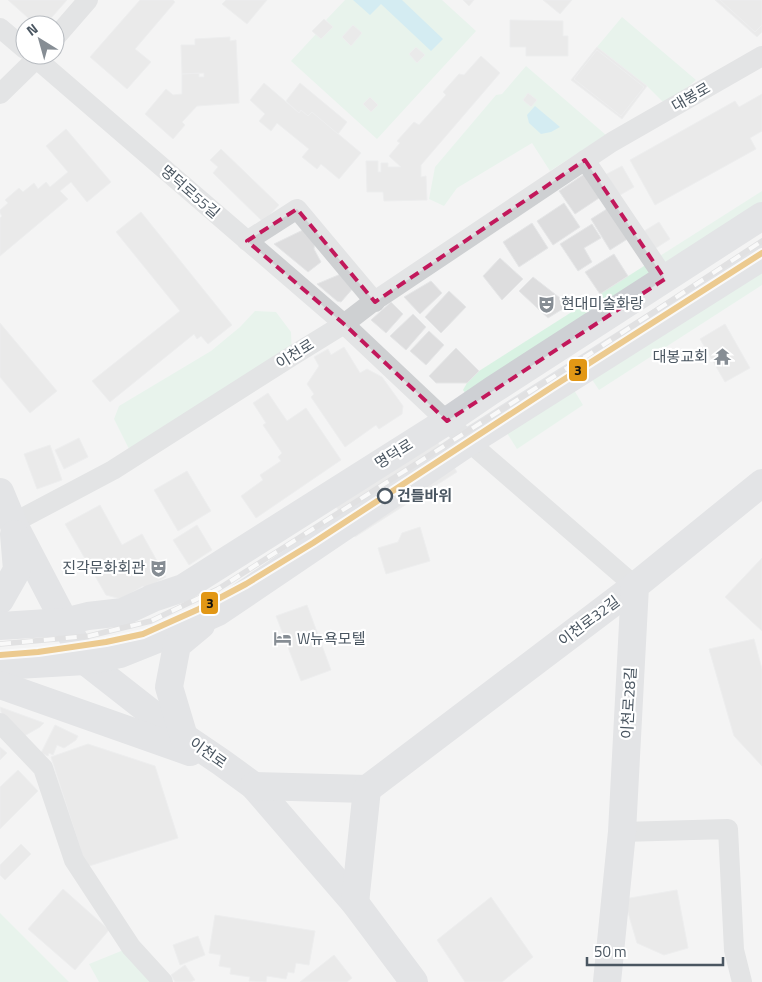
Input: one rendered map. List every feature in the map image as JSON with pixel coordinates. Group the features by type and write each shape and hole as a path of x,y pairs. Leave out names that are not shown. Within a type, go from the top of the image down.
{"main road":[{"name":"명덕로","path":"0,626 64,622 88,616 123,612 153,598 183,588 447,421 762,216"},
{"name":"명덕로","path":"0,666 85,661 120,654 218,612 469,442 762,257"},
{"path":"635,586 762,483"},
{"name":"이천로","path":"0,492 13,523 85,661 168,726 254,786 355,903 414,982"},
{"path":"0,600 18,570 13,523"},
{"name":"이천로32길","path":"367,788 635,586"},
{"name":"이천로28길","path":"607,982 622,832 635,586"},
{"path":"184,737 169,687 177,645 218,612"},
{"path":"0,685 222,762"},
{"path":"254,786 367,788 355,903"}],"street":[{"path":"65,26 88,0"},
{"name":"명덕로55길","path":"0,28 15,40"},
{"name":"대봉로","path":"585,160 762,56"},
{"path":"0,94 25,65"},
{"name":"명덕로55길","path":"45,65 344,324 469,442"},
{"path":"344,324 585,160 665,279"},
{"path":"247,241 298,209 375,302"},
{"name":"이천로","path":"13,523 113,470 344,324"},
{"name":"이천로32길","path":"469,442 635,586"},
{"path":"0,723 43,768 74,860 131,947 163,982"},
{"path":"622,832 728,829 734,950 742,982"}],"highlighted area":[{"path":"585,160 665,279 447,421 344,324 247,241 297,209 375,302"}],"green space":[{"path":"345,0 442,0 476,31 377,139 291,61 316,34 321,39 333,27 326,20"},
{"path":"622,17 696,80 666,105 647,86 597,47"},
{"path":"526,66 606,135 550,171 532,143 457,188 444,206 429,199 435,167 496,95 502,94"},
{"path":"762,191 762,216 473,403 463,390 479,371"},
{"path":"762,257 762,285 599,390 585,369"},
{"path":"255,311 276,312 291,332 292,356 133,457 114,419 119,406 211,351 240,327"},
{"path":"568,380 583,405 517,449 500,422"},
{"path":"0,913 69,982 0,982"},
{"path":"131,947 163,982 99,982 89,964"}],"water":[{"path":"353,0 402,0 443,39 431,51 381,4 370,15"},
{"path":"535,106 560,127 551,132 541,134 529,123 527,115"}],"building":[{"path":"8,0 67,0 54,15 25,15"},
{"path":"140,0 173,0 175,2 135,49 151,62 127,89 90,57"},
{"path":"226,0 267,0 247,24 222,4"},
{"path":"463,0 474,0 469,6"},
{"path":"543,0 572,0 560,14"},
{"path":"715,0 762,0 762,32 757,37"},
{"path":"720,0 762,0 762,25 755,32"},
{"path":"324,19 333,27 321,39 312,31"},
{"path":"510,20 563,21 563,36 568,36 568,56 526,56 526,47 510,47"},
{"path":"353,25 362,33 351,46 342,37"},
{"path":"230,37 230,41 236,40 239,103 197,106 182,122 185,125 173,139 145,114 166,89 173,95 182,94 181,45 195,45 195,39","holes":["199,73 204,73 204,77 199,77"]},
{"path":"416,47 425,55 417,63 409,54"},
{"path":"597,47 647,86 622,119 571,80"},
{"path":"597,50 644,87 621,116 574,79"},
{"path":"481,56 500,73 421,165 421,177 426,176 427,200 384,201 383,192 367,192 366,161 378,161 378,172 381,172 381,163 388,163 388,167 401,167 389,156 400,143 397,141 414,122 419,125 446,95 443,92 459,74 464,75"},
{"path":"264,83 299,113 301,110 308,116 312,112 361,153 339,179 321,164 317,169 302,157 309,149 277,123 271,131 259,121 265,114 250,100"},
{"path":"300,83 347,122 338,134 312,112 308,116 301,110 299,113 286,101"},
{"path":"528,93 537,100 531,107 523,100"},
{"path":"762,94 762,131 750,138 756,149 655,205 630,160 735,101 739,107"},
{"path":"370,97 378,105 371,112 363,104"},
{"path":"66,129 111,182 87,202 71,182 60,191 68,199 0,256 0,218 2,216 0,210 8,203 5,200 19,188 23,192 34,183 38,189 46,182 50,187 68,172 46,146"},
{"path":"221,149 279,205 263,222 213,173 218,167 210,160"},
{"path":"622,166 634,187 615,198 603,176"},
{"path":"586,173 602,196 575,214 559,191"},
{"path":"564,203 580,227 553,245 537,221"},
{"path":"610,207 629,238 610,250 591,219"},
{"path":"141,212 232,325 208,344 201,336 197,339 194,334 110,402 92,381 180,311 116,232"},
{"path":"659,222 670,239 653,250 641,233"},
{"path":"532,223 548,248 519,267 503,242"},
{"path":"592,224 601,238 584,248 592,262 578,271 560,244"},
{"path":"307,228 315,239 314,249 321,262 308,272 274,244"},
{"path":"614,254 628,276 600,294 585,272"},
{"path":"500,258 523,279 502,300 483,276"},
{"path":"343,273 354,287 341,302 337,301 317,284"},
{"path":"533,277 569,305 548,318 519,291"},
{"path":"431,281 442,293 420,314 404,297"},
{"path":"449,291 466,307 441,333 425,317"},
{"path":"391,302 403,314 386,333 371,320"},
{"path":"413,314 426,327 406,350 390,336"},
{"path":"0,323 57,391 30,413 0,377"},
{"path":"725,324 750,368 725,382 700,339"},
{"path":"429,331 444,345 426,365 410,351"},
{"path":"344,347 360,373 367,369 382,377 403,406 402,414 379,429 376,425 345,447 311,397 314,394 307,384 319,366 314,357 328,349 331,355"},
{"path":"456,348 479,371 467,383 436,383 429,376"},
{"path":"268,393 287,421 306,408 341,460 256,518 241,496 263,480 260,475 281,461 278,457 282,453 263,425 266,423 253,403"},
{"path":"431,432 457,472 355,537 330,497"},
{"path":"79,438 88,457 64,469 55,450"},
{"path":"50,445 62,480 37,489 24,454"},
{"path":"187,471 211,511 178,531 154,490"},
{"path":"100,505 122,545 142,534 166,577 145,589 143,586 121,599 106,595 65,524"},
{"path":"197,525 212,550 189,565 173,540"},
{"path":"420,527 430,561 386,574 378,548 398,542 402,533"},
{"path":"762,558 762,631 725,597"},
{"path":"307,605 331,670 301,681 276,616"},
{"path":"754,639 762,669 762,766 734,736 709,649"},
{"path":"0,707 44,723 19,739 3,721"},
{"path":"55,725 78,736 76,740 64,748 57,745 53,755 49,753 48,756 41,753"},
{"path":"88,744 155,766 178,838 86,867 51,757"},
{"path":"0,747 7,753 0,760"},
{"path":"18,770 38,791 0,829 0,787"},
{"path":"21,844 31,854 5,880 0,875 0,865"},
{"path":"63,889 109,930 75,970 28,929"},
{"path":"677,890 688,948 664,955 637,943 624,899"},
{"path":"491,897 533,957 502,982 465,982 437,940"},
{"path":"215,915 315,931 309,965 296,963 294,973 288,972 286,979 267,976 266,982 249,981 250,977 230,974 231,968 219,966 221,955 209,953"},
{"path":"198,936 205,955 180,965 173,945"},
{"path":"334,955 352,978 347,982 300,982"},
{"path":"185,965 195,980 191,982 175,982 171,975"}],"railway":[{"path":"0,644 89,636 151,621 218,589 588,355 762,241"}],"transit line":[{"name":"3","path":"0,655 38,652 106,642 143,634 199,609 246,584 313,543 762,253"}],"place":[{"name":"현대미술화랑","path":"547,304"},
{"name":"대봉교회","path":"722,357"},
{"name":"건들바위","path":"385,496"},
{"name":"진각문화회관","path":"159,568"},
{"name":"W뉴욕모텔","path":"283,639"}]}
